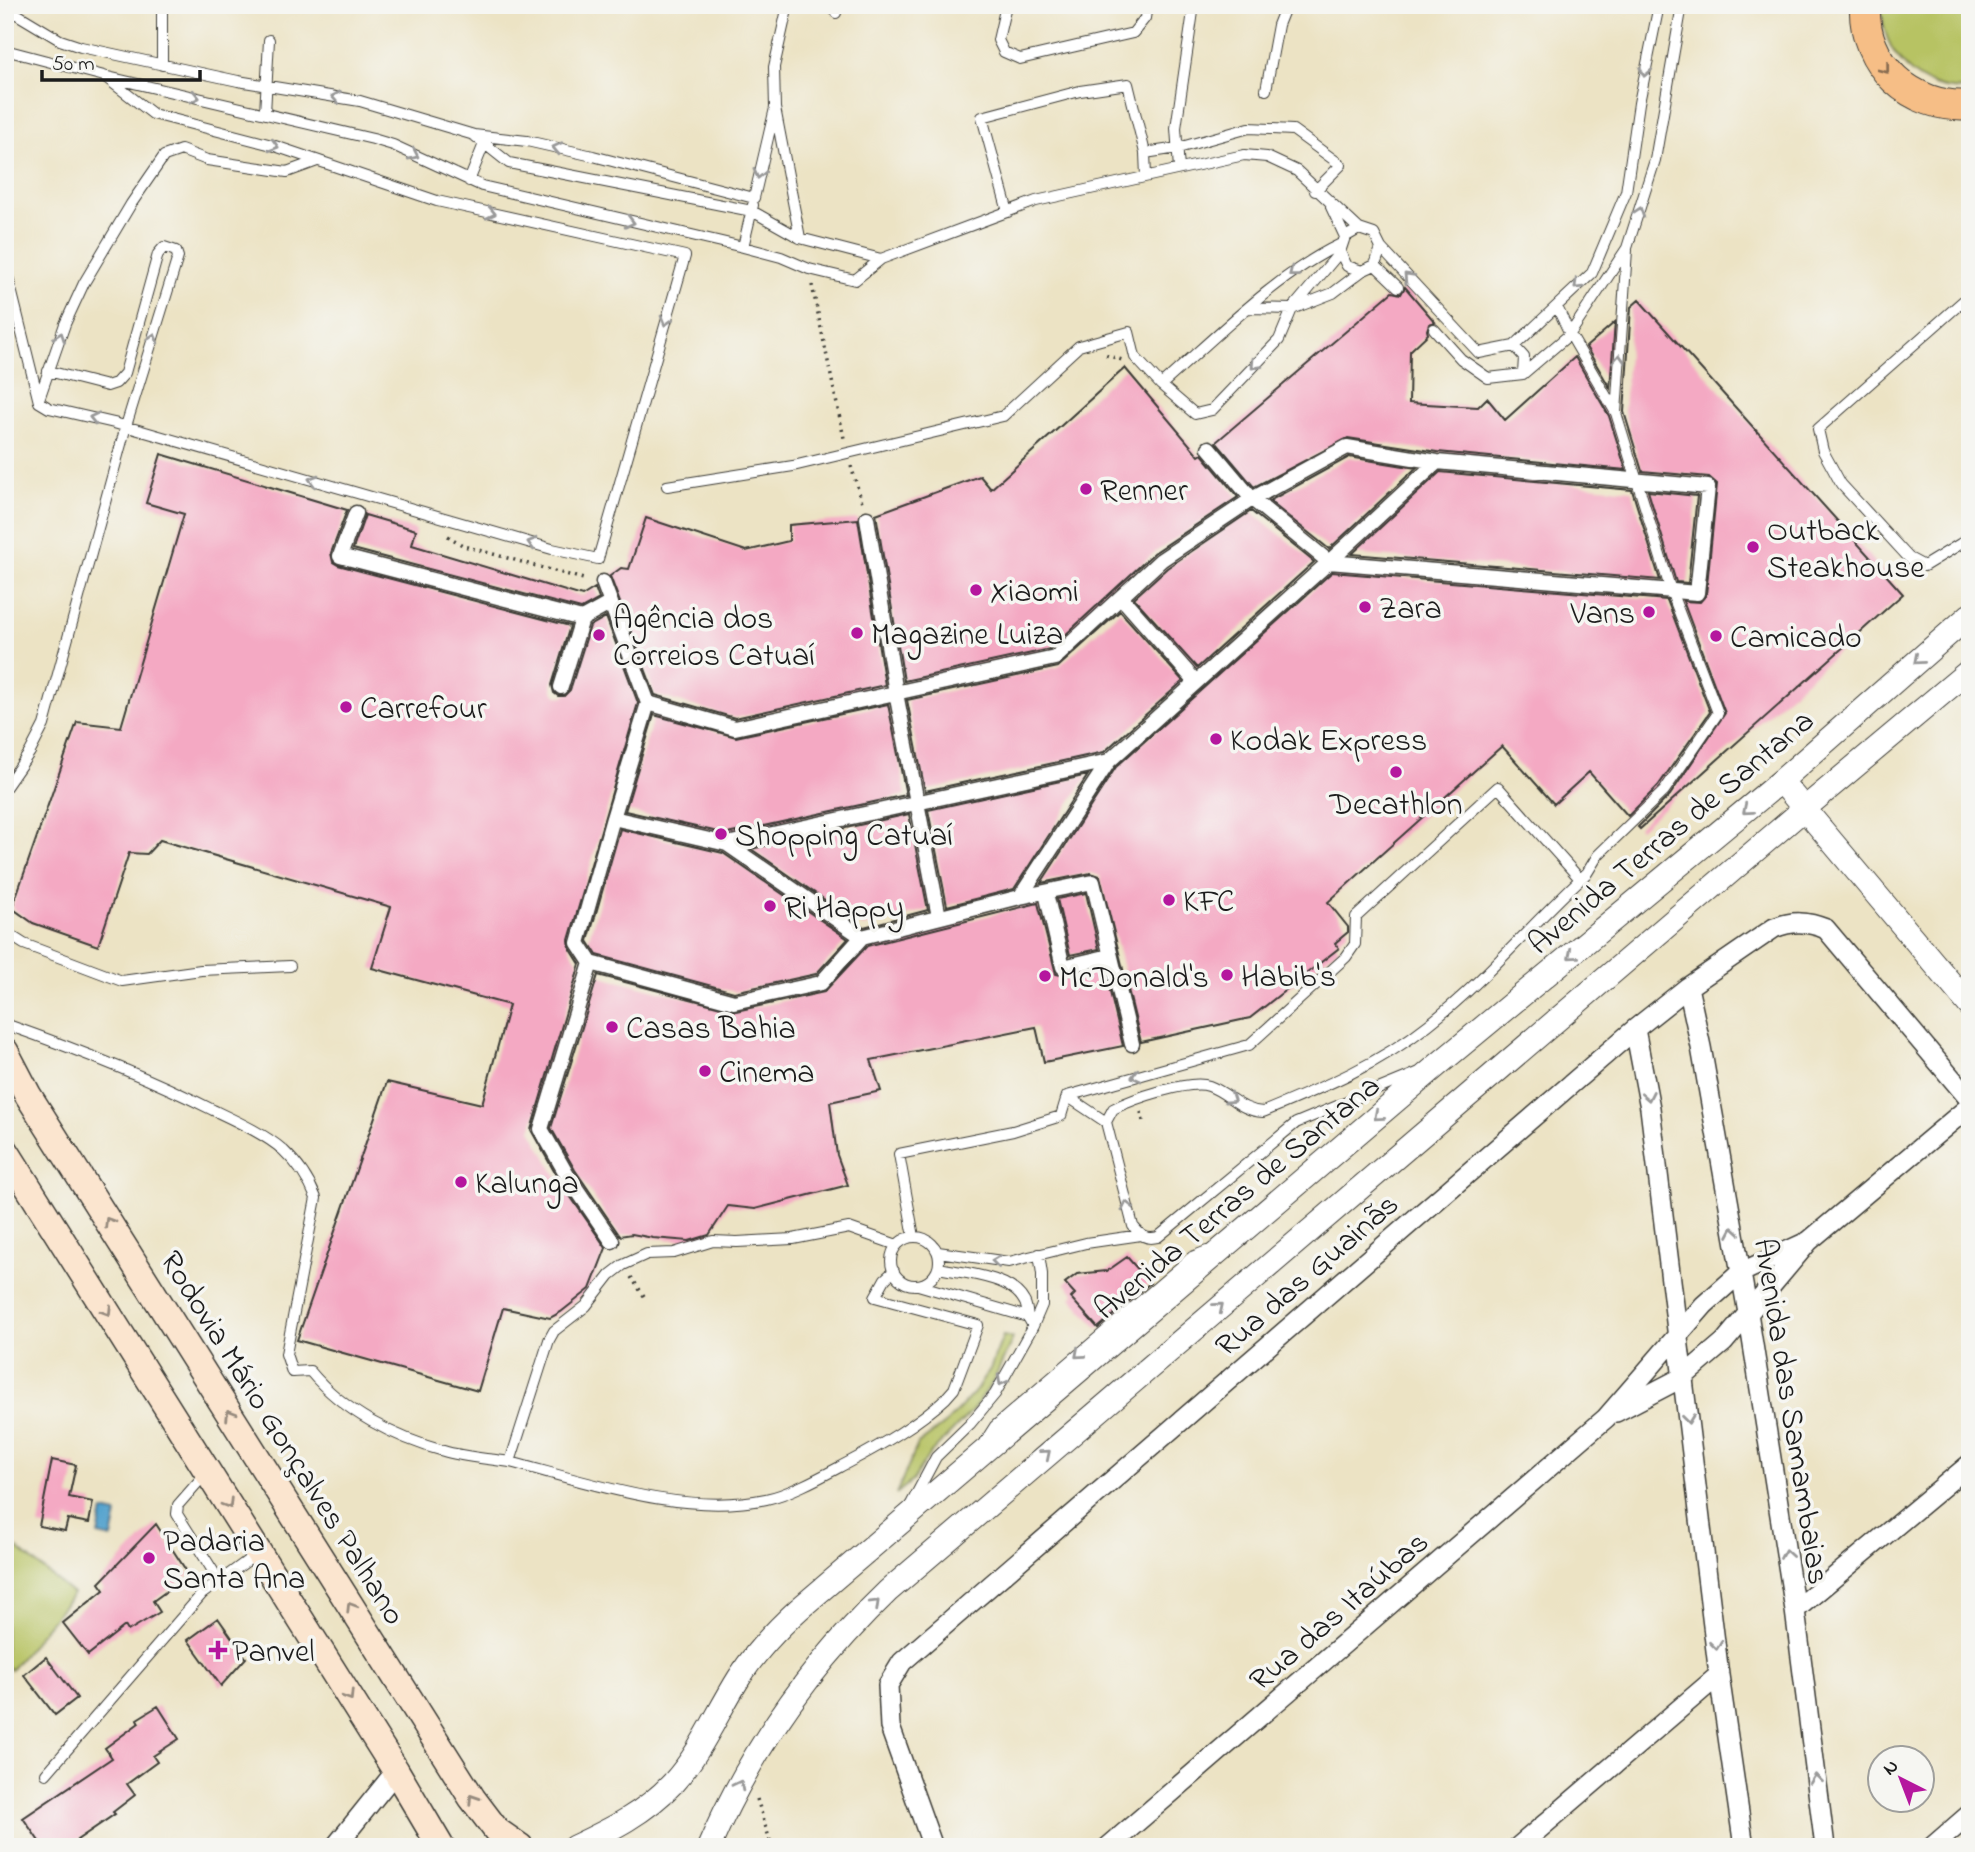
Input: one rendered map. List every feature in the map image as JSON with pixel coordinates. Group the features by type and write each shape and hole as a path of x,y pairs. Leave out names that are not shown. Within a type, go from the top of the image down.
{"main road":[{"path":"1864,8 1871,42 1888,74 1900,85 1928,101 1966,108"},
{"name":"Rodovia Mário Gonçalves Palhano","path":"5,1051 29,1095 472,1798 497,1830 520,1847"},
{"path":"5,1150 396,1771 441,1847"}],"street":[{"path":"648,703 735,728 1055,658 1161,560 1252,499 1346,447 1437,463 1708,487 1697,593 1329,562 1252,499 1209,448"},
{"path":"1020,897 1109,761 1437,463"},
{"path":"356,513 340,556 582,619 611,603"},
{"path":"867,518 896,693 939,917"},
{"path":"603,582 648,703 578,943 591,963 734,1002 821,983 862,936 1093,882 1132,1044"},
{"path":"1121,597 1196,682"},
{"name":"Avenida Terras de Santana","path":"574,1847 613,1829 635,1815 673,1783 690,1762 739,1677 775,1632 1440,1063 1781,781 1970,615"},
{"path":"561,687 582,619"},
{"path":"709,1847 747,1770 797,1693 850,1629 888,1591 1970,670"},
{"path":"727,844 1109,761"},
{"path":"1781,781 1970,1006"},
{"path":"613,818 727,844 862,936"},
{"path":"1046,893 1063,967 1110,956"},
{"name":"Rua das Guainãs","path":"933,1847 890,1727 888,1685 902,1662 1635,1029 1688,988 1774,928 1801,922 1826,929 1970,1100"},
{"path":"591,963 541,1129 567,1175 612,1241"},
{"name":"Avenida das Samambaias","path":"1688,988 1748,1313 1795,1610 1825,1847"},
{"path":"1635,1029 1650,1108 1719,1675 1744,1847"},
{"name":"Rua das Itaúbas","path":"1606,1418 1682,1377 1724,1342 1809,1241 1970,1106"},
{"name":"Rua das Itaúbas","path":"1108,1847 1606,1418 1704,1305 1740,1273 1809,1241"},
{"path":"1795,1610 1970,1464"},
{"path":"1518,1847 1719,1675"},
{"path":"335,1847 396,1771"},
{"path":"1932,1847 1970,1814"}],"lane":[{"path":"788,5 774,67 775,108 800,238"},
{"path":"1006,5 998,40 1004,52 1020,59 1133,33 1145,18 1147,5"},
{"path":"1179,169 1176,128 1194,5"},
{"path":"1266,90 1278,25 1286,5"},
{"path":"5,50 393,145 468,181 743,247 781,257 809,269 855,280 881,260 1036,201 1244,155 1267,157 1297,172 1359,229 1374,234 1381,248 1479,353 1514,346 1592,273 1626,192 1639,103 1659,5"},
{"path":"1616,414 1627,248 1656,160 1682,5"},
{"path":"5,7 60,40 81,47 266,86 360,101 474,135 485,140 509,163 752,211 800,238 881,260"},
{"path":"162,8 162,65"},
{"path":"265,113 269,40"},
{"path":"5,265 38,402 49,408 126,426 552,549 598,558 685,256 437,201 272,145 153,114 104,76"},
{"path":"1008,212 982,117 1080,91 1128,84 1146,153 1146,176"},
{"path":"743,247 775,108"},
{"path":"1146,153 1178,148 1250,128 1293,130 1341,165 1315,191"},
{"path":"485,140 527,141 754,198"},
{"path":"468,181 485,140"},
{"path":"38,402 65,324 84,283 131,204 164,156 181,150 207,160 287,172 317,160"},
{"path":"1329,204 1347,266 1363,271"},
{"path":"667,486 793,466 1003,416 1079,346 1129,332 1135,357 1161,385 1195,414 1212,410 1279,340 1292,309 1342,244 1359,229"},
{"path":"1161,385 1249,308 1314,256 1342,244"},
{"path":"5,788 30,752 44,725 126,426 178,257 176,251 164,247 158,254 125,373 116,383 107,386 48,371"},
{"path":"1249,308 1292,309 1333,293 1375,265 1381,248"},
{"path":"1434,329 1461,359 1488,378 1523,374 1570,334 1627,248"},
{"path":"1375,265 1398,287"},
{"path":"1970,295 1818,429 1823,451 1841,484 1909,558 1924,566 1970,538"},
{"path":"1141,1235 1130,1218 1106,1122 1110,1113 1118,1106 1190,1084 1207,1085 1252,1112 1263,1112 1345,1078 1391,1052 1428,1026 1470,989 1587,873 1598,855 1664,791 1718,713 1671,591 1616,414 1557,306"},
{"path":"1514,346 1524,358 1523,374"},
{"path":"1067,1096 1249,1045 1346,957 1355,944 1356,917 1499,787 1580,879"},
{"path":"5,932 24,944 122,981 201,970 290,966"},
{"path":"5,1024 88,1054 182,1094 239,1122 282,1149 306,1178 316,1198 286,1354 292,1372 310,1371 337,1398 359,1414 416,1442 449,1452 510,1462 664,1500 714,1505 768,1499 880,1446 946,1398 954,1389 978,1325 875,1297 885,1279 894,1271"},
{"path":"1031,1321 903,1282 894,1271 891,1257 897,1245 914,1237 930,1242 938,1251 1001,1263 1086,1243 1141,1235 1150,1239 1158,1237 1296,1123 1440,1063"},
{"path":"914,1237 899,1154 1013,1131 1060,1116 1067,1096"},
{"path":"1067,1096 1106,1122"},
{"path":"510,1462 554,1331 586,1306 610,1275 635,1258 646,1254 674,1253 713,1241 793,1238 849,1228 897,1245"},
{"path":"917,1285 930,1279 938,1268 938,1251"},
{"path":"904,1520 930,1465 978,1416 995,1394 1031,1321 1042,1305 1039,1254"},
{"path":"938,1268 994,1279 1013,1289 1025,1301 1031,1321"},
{"path":"207,1472 178,1505 177,1514 220,1582"},
{"path":"46,1774 202,1594 258,1552"}],"path":[{"path":"809,269 847,452 867,518"},
{"path":"747,1770 772,1847"}],"green space":[{"path":"1882,5 1970,5 1970,89 1935,85 1906,68 1888,40"},
{"path":"1003,1336 1013,1338 994,1380 972,1411 928,1456 913,1480 896,1494 918,1444 947,1422 974,1393 990,1369"},
{"path":"5,1538 73,1594 11,1670 5,1665"}],"water":[{"path":"103,1511 117,1514 112,1538 98,1535"}],"building":[{"path":"1405,287 1435,322 1429,324 1428,334 1410,351 1409,403 1478,407 1487,398 1505,420 1575,357 1609,416 1626,470 1438,452 1348,438 1254,487 1216,442 1392,292 1401,294"},
{"path":"1639,300 1903,594 1640,829 1638,827 1670,795 1725,713 1683,601 1700,602 1706,595 1717,484 1709,477 1642,471 1624,412 1631,307"},
{"path":"1615,322 1610,388 1586,347"},
{"path":"1125,368 1199,456 1202,454 1238,497 1154,553 1050,649 904,681 876,514 980,476 991,489"},
{"path":"161,454 347,510 331,553 333,562 338,565 570,626 552,685 558,696 564,696 570,690 590,626 606,617 638,703 569,940 570,948 580,964 531,1130 559,1180 606,1248 590,1289 561,1312 550,1318 503,1308 478,1391 297,1340 387,1082 482,1104 509,1005 372,968 391,907 160,840 147,854 129,853 98,946 33,923 12,908 77,722 121,727 184,514 146,503"},
{"path":"1349,457 1416,468 1329,549 1269,501"},
{"path":"1440,472 1632,490 1660,580 1352,554"},
{"path":"1648,491 1697,496 1688,583 1676,582"},
{"path":"1251,511 1314,562 1197,668 1134,598 1167,568"},
{"path":"365,515 416,530 412,545 582,596 595,588 599,599 581,609 353,549"},
{"path":"646,518 746,551 789,541 789,525 858,519 885,685 735,718 655,695 610,576 621,568 629,569"},
{"path":"1332,572 1667,600 1710,712 1658,786 1628,816 1589,772 1554,804 1502,746 1328,902 1348,927 1348,932 1335,943 1339,948 1250,1018 1141,1042 1100,876 1091,873 1041,883 1116,767"},
{"path":"1120,611 1183,681 1104,752 925,791 907,700 1058,667"},
{"path":"888,704 906,795 727,834 625,811 654,715 736,737"},
{"path":"1088,775 1014,889 947,906 928,810"},
{"path":"909,814 928,910 864,927 751,849"},
{"path":"620,829 723,853 848,939 816,974 734,992 597,955 588,941"},
{"path":"1086,893 1099,949 1070,955 1057,899"},
{"path":"1038,903 1056,974 1065,976 1104,967 1123,1046 1044,1062 1036,1027 871,1060 881,1091 830,1102 837,1155 848,1185 755,1209 728,1206 709,1235 689,1241 632,1234 620,1236 575,1170 551,1128 598,975 736,1011 824,992 867,946"},
{"path":"1127,1257 1150,1283 1098,1328 1071,1298 1075,1294 1065,1283 1077,1274 1107,1271"},
{"path":"52,1460 76,1465 69,1497 93,1502 89,1523 68,1519 65,1531 39,1526"},
{"path":"156,1524 189,1575 153,1601 160,1612 128,1631 125,1626 88,1655 63,1623 104,1590 99,1583"},
{"path":"218,1618 246,1658 221,1686 188,1640"},
{"path":"46,1657 77,1698 55,1715 24,1675"},
{"path":"158,1706 179,1739 153,1756 157,1762 127,1784 135,1795 113,1812 115,1814 77,1840 82,1847 43,1847 23,1818 112,1758 105,1748 139,1723 137,1719"}],"place":[{"name":"Renner","path":"1086,489"},
{"name":"Outback Steakhouse","path":"1753,547"},
{"name":"Xiaomi","path":"976,590"},
{"name":"Zara","path":"1365,607"},
{"name":"Vans","path":"1649,612"},
{"name":"Magazine Luiza","path":"857,633"},
{"name":"Agência dos Correios Catuaí","path":"599,635"},
{"name":"Camicado","path":"1716,636"},
{"name":"Carrefour","path":"346,707"},
{"name":"Kodak Express","path":"1216,739"},
{"name":"Decathlon","path":"1396,772"},
{"name":"Shopping Catuaí","path":"721,834"},
{"name":"KFC","path":"1169,900"},
{"name":"Ri Happy","path":"770,906"},
{"name":"Habib's","path":"1227,975"},
{"name":"McDonald's","path":"1045,976"},
{"name":"Casas Bahia","path":"612,1027"},
{"name":"Cinema","path":"705,1071"},
{"name":"Kalunga","path":"461,1182"},
{"name":"Padaria Santa Ana","path":"149,1558"},
{"name":"Panvel","path":"218,1650"}]}
